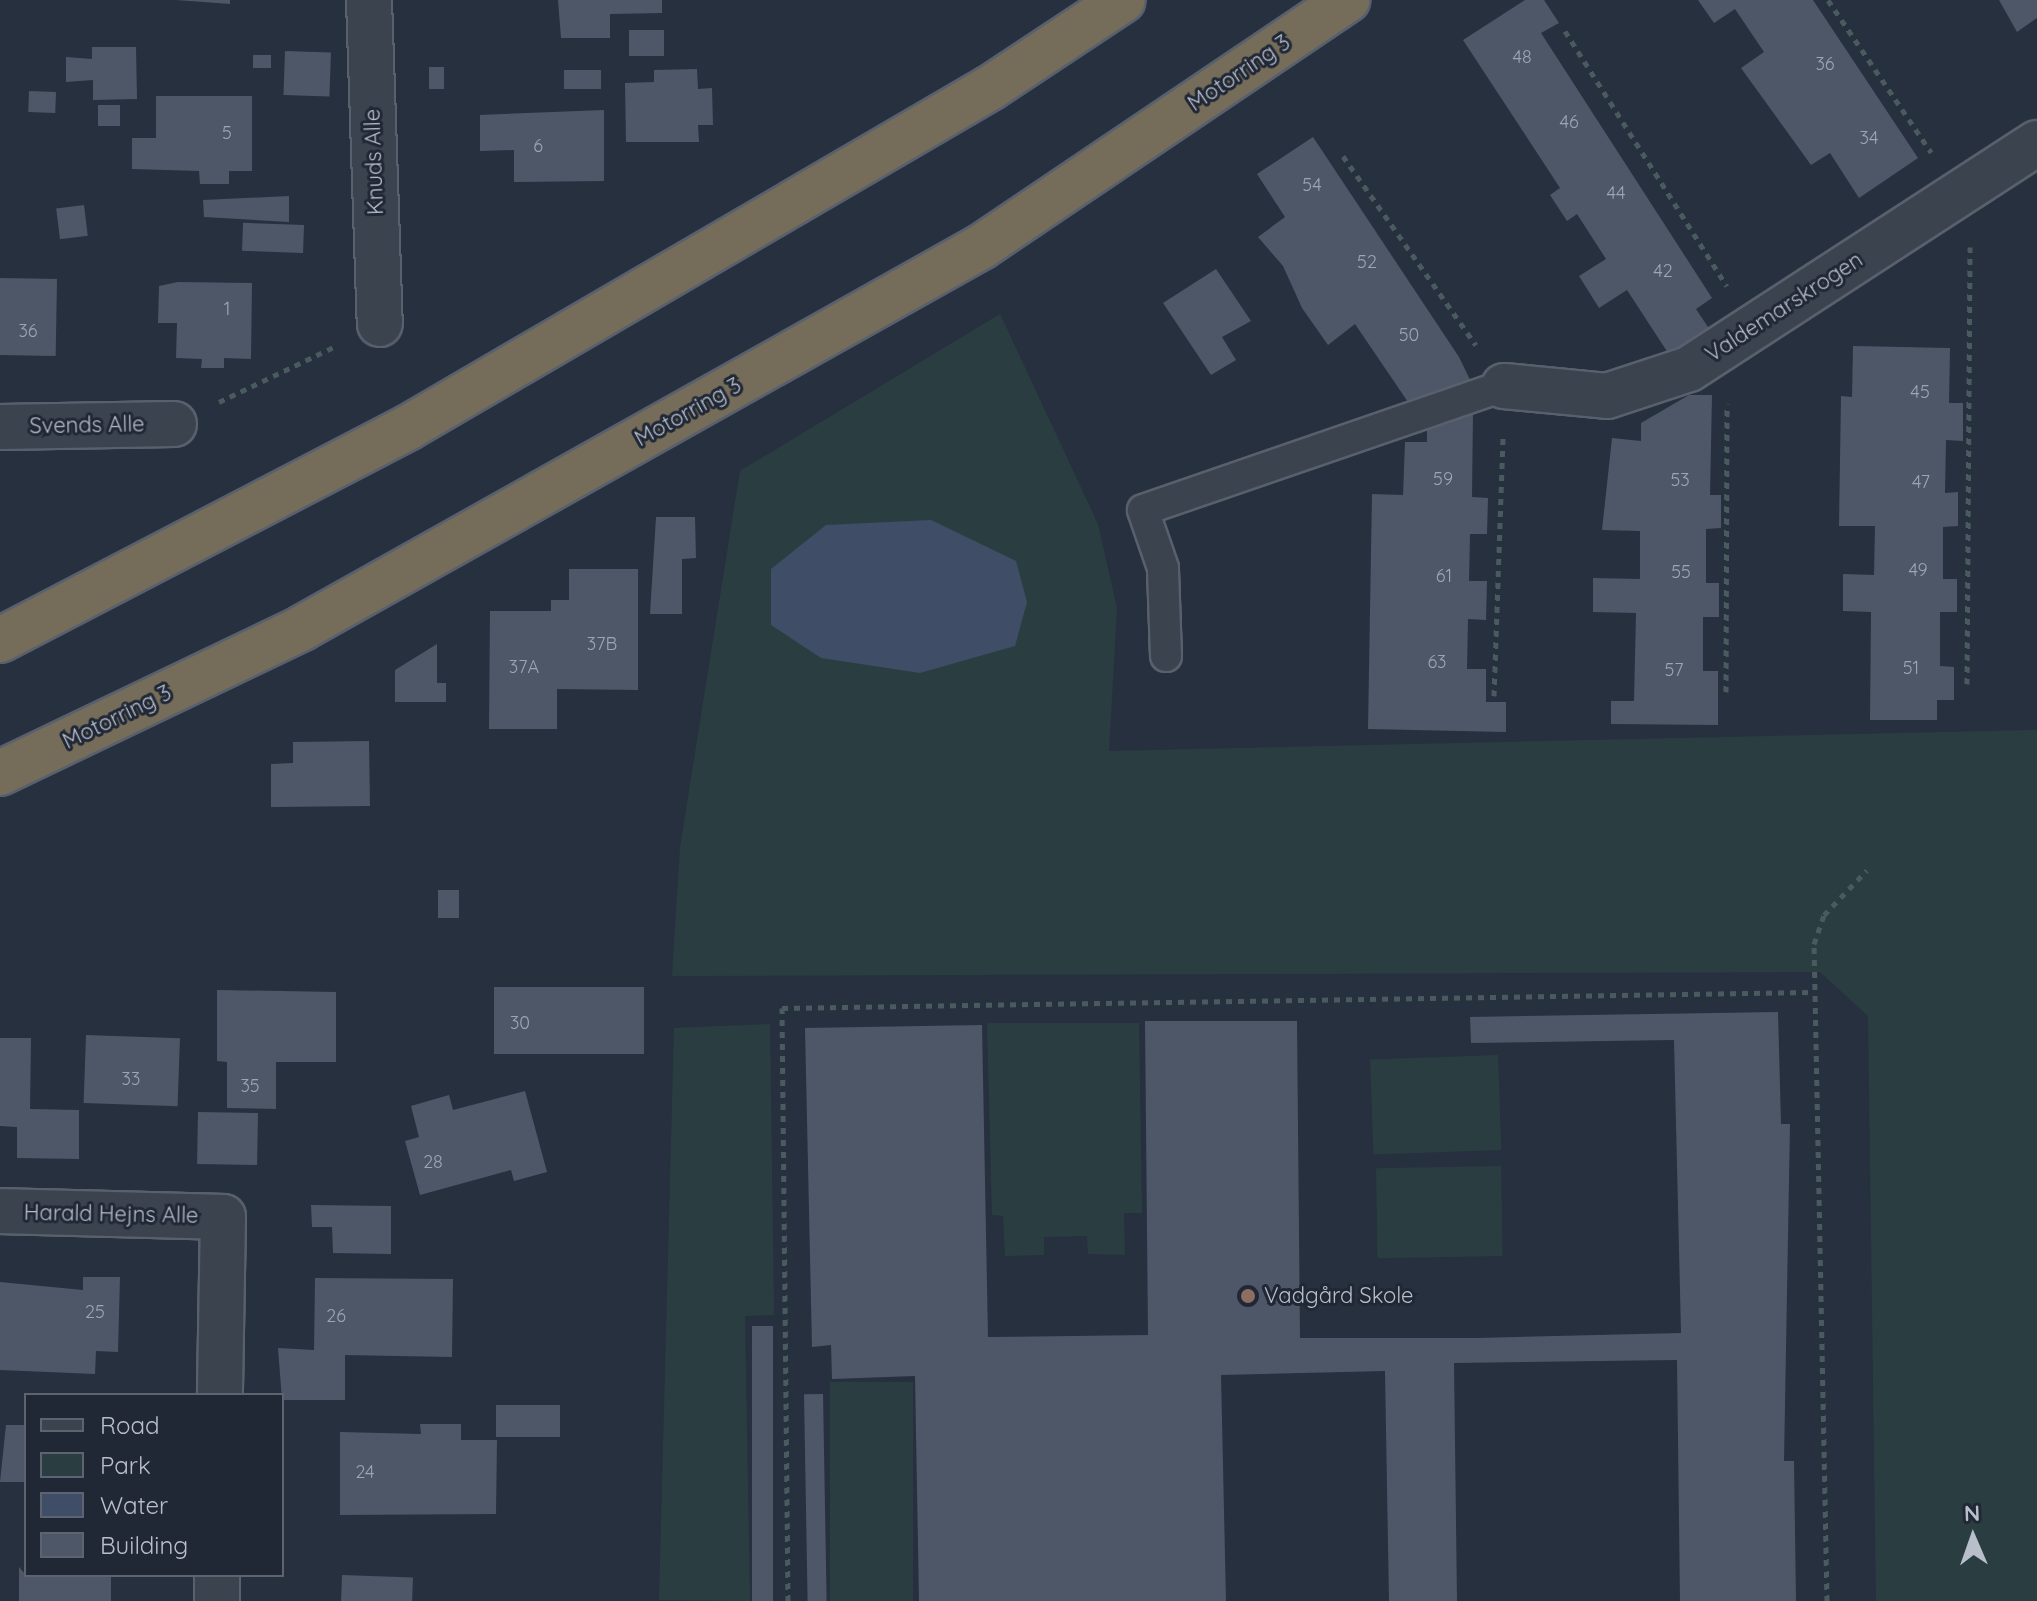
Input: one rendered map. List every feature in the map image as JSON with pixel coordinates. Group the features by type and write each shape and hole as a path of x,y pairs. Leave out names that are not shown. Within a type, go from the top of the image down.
{"highway":[{"path":"0,640 409,427 990,88 1123,0"},
{"name":"Motorring 3","path":"0,773 302,628 981,247 1347,0"}],"street":[{"name":"Knuds Alle","path":"369,0 380,324"},
{"name":"Valdemarskrogen","path":"1504,386 1607,396 1689,369 2037,143"},
{"name":"Svends Alle","path":"0,427 174,424"},
{"name":"Harald Hejns Alle","path":"0,1211 223,1217 220,1393"},
{"path":"217,1577 217,1601"}],"lane":[{"path":"1166,656 1163,568 1143,510 1504,386"}],"path":[{"path":"1828,0 1960,194 1970,226 1967,684"},
{"path":"1565,31 1740,335 1726,692"},
{"path":"1343,156 1504,386 1494,696"},
{"path":"174,424 380,324"},
{"path":"1827,1601 1814,944 1824,915 1867,870"},
{"path":"788,1601 782,1008 1814,992"}],"green space":[{"path":"1000,314 1098,524 1117,608 1109,751 2037,730 2037,1601 1876,1601 1868,1016 1820,972 672,976 680,847 740,471"},
{"path":"987,1023 1139,1023 1142,1213 1124,1213 1125,1255 1088,1254 1087,1236 1044,1237 1044,1255 1005,1256 1003,1216 992,1215"},
{"path":"770,1024 774,1315 745,1316 750,1601 659,1600 674,1028"},
{"path":"1498,1055 1501,1150 1373,1154 1370,1059"},
{"path":"1501,1166 1503,1256 1378,1258 1376,1168"},
{"path":"830,1382 913,1382 913,1601 830,1601"}],"water":[{"path":"931,520 1016,561 1027,602 1015,646 920,673 821,658 771,625 771,569 826,525"}],"building":[{"path":"176,0 230,0 230,4"},
{"path":"558,0 662,0 662,13 610,14 610,38 561,38"},
{"path":"1525,0 1544,0 1559,23 1541,33 1712,298 1696,309 1710,330 1670,356 1627,290 1599,308 1579,276 1606,259 1577,214 1567,221 1550,195 1560,188 1463,40"},
{"path":"1698,0 1813,0 1918,158 1859,198 1830,153 1811,165 1741,68 1764,52 1735,9 1714,23"},
{"path":"1999,0 2037,0 2037,18 2017,32"},
{"path":"629,30 664,30 664,56 629,56"},
{"path":"92,47 136,47 137,99 93,100 93,80 66,82 66,57 92,59"},
{"path":"285,51 331,53 329,97 283,95"},
{"path":"253,55 271,55 271,68 253,68"},
{"path":"429,67 444,67 444,89 429,89"},
{"path":"697,69 698,89 712,88 713,125 698,125 699,142 626,142 625,83 654,82 654,70"},
{"path":"564,70 601,70 601,89 564,89"},
{"path":"29,91 56,92 55,113 28,112"},
{"path":"156,96 252,96 252,171 229,171 229,184 200,184 199,171 132,169 132,138 156,138"},
{"path":"98,105 120,105 120,126 98,126"},
{"path":"604,110 604,181 514,182 514,150 480,151 480,115"},
{"path":"1313,137 1459,357 1473,386 1410,405 1355,324 1328,345 1302,308 1283,266 1258,237 1285,217 1257,174"},
{"path":"289,196 289,222 204,217 203,200"},
{"path":"84,205 88,236 60,239 56,208"},
{"path":"243,223 304,225 303,253 242,251"},
{"path":"1216,269 1251,321 1222,337 1236,360 1211,375 1163,303"},
{"path":"0,278 57,279 56,356 0,355"},
{"path":"178,282 252,283 251,359 224,358 224,368 201,368 202,359 176,358 177,323 158,323 159,286"},
{"path":"1853,346 1950,348 1949,403 1963,403 1963,441 1946,440 1945,493 1958,492 1958,526 1943,527 1943,579 1957,579 1957,612 1940,612 1940,666 1954,667 1954,700 1937,700 1937,720 1870,720 1871,612 1843,611 1843,574 1874,575 1875,526 1839,526 1841,396 1852,397"},
{"path":"1689,395 1712,395 1710,495 1721,495 1721,528 1706,529 1706,583 1719,583 1719,617 1703,617 1703,671 1718,671 1718,725 1611,724 1611,701 1634,701 1636,613 1593,612 1593,578 1640,579 1640,531 1602,530 1612,438 1641,441 1641,423"},
{"path":"1473,412 1472,497 1488,498 1487,534 1470,534 1469,581 1487,581 1486,620 1468,619 1467,669 1486,669 1486,702 1506,702 1506,732 1368,729 1372,494 1403,495 1405,442 1427,442 1427,424"},
{"path":"656,517 695,517 696,558 682,559 682,614 650,614"},
{"path":"569,569 638,569 638,690 557,689 557,729 489,729 490,611 551,611 551,600 569,600"},
{"path":"437,644 437,683 446,683 446,702 395,702 395,670"},
{"path":"369,741 370,806 271,807 271,764 293,763 293,742"},
{"path":"438,890 459,890 459,918 438,918"},
{"path":"494,987 644,987 644,1054 494,1054"},
{"path":"217,990 336,992 336,1062 276,1062 276,1109 227,1108 227,1062 217,1061"},
{"path":"1778,1012 1781,1124 1790,1124 1784,1461 1794,1461 1796,1601 1680,1601 1677,1360 1454,1363 1457,1601 1389,1601 1385,1371 1221,1375 1226,1601 919,1601 915,1376 832,1379 831,1345 812,1347 805,1028 982,1025 988,1337 1148,1335 1145,1021 1297,1021 1300,1338 1477,1338 1681,1333 1674,1040 1471,1043 1470,1017"},
{"path":"86,1035 180,1038 178,1106 84,1103"},
{"path":"0,1038 31,1038 30,1109 79,1110 79,1159 17,1158 17,1127 0,1126"},
{"path":"525,1091 547,1172 514,1181 511,1170 420,1195 405,1141 419,1137 411,1106 449,1095 453,1110"},
{"path":"198,1112 258,1113 257,1165 197,1164"},
{"path":"311,1205 391,1206 391,1254 333,1253 332,1227 312,1227"},
{"path":"83,1277 120,1277 118,1352 96,1351 95,1374 0,1370 0,1282 83,1290"},
{"path":"315,1278 453,1279 452,1357 345,1355 345,1400 284,1400 278,1348 314,1350"},
{"path":"752,1326 773,1326 773,1601 752,1601"},
{"path":"804,1394 823,1394 827,1601 808,1601"},
{"path":"496,1405 560,1405 560,1437 496,1437"},
{"path":"420,1424 461,1424 461,1440 497,1440 496,1514 340,1515 340,1432 421,1434"},
{"path":"6,1425 24,1425 24,1482 0,1482"},
{"path":"19,1567 24,1577 111,1577 111,1601 19,1601"},
{"path":"342,1575 413,1577 412,1601 341,1601"}],"place":[{"name":"Vadgård Skole","path":"1248,1296"}]}
